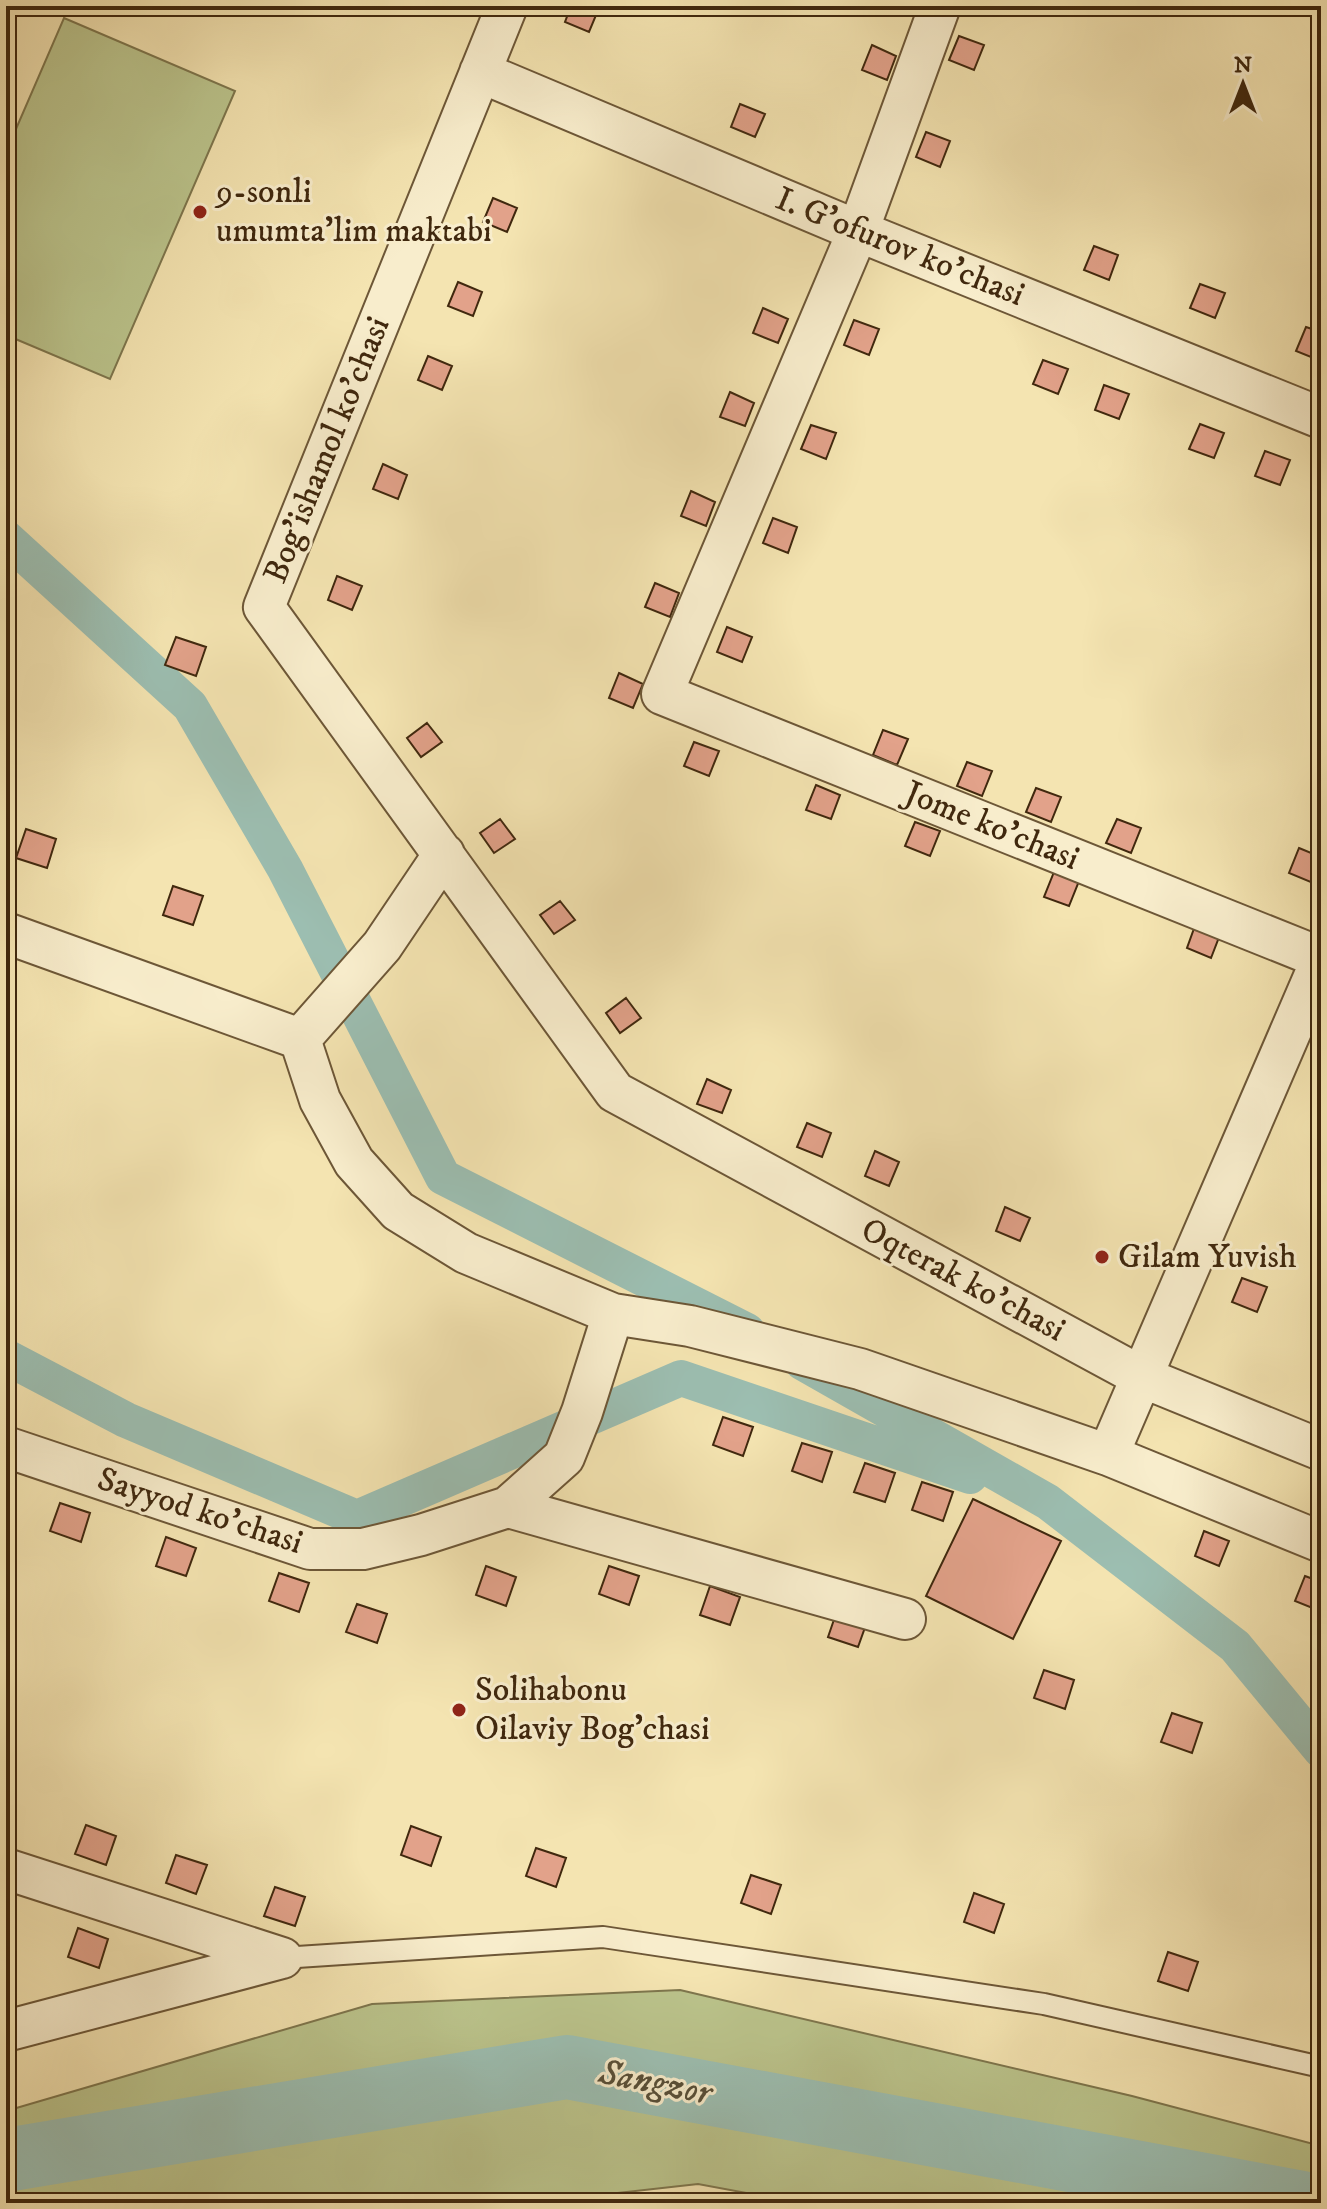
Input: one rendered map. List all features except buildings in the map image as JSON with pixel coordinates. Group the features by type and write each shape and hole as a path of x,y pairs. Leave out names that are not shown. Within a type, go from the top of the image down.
{"street":[{"name":"Bog'ishamol ko'chasi","path":"507,6 264,607 615,1092"},
{"path":"858,231 940,6"},
{"name":"I. G'ofurov ko'chasi","path":"480,72 858,231 1321,418"},
{"name":"Jome ko'chasi","path":"858,231 662,694 1321,959"},
{"path":"300,1039 382,946 444,854"},
{"path":"6,933 300,1039"},
{"path":"1108,1455 1321,959"},
{"path":"300,1039 320,1100 354,1162 398,1211 466,1253 613,1314 690,1326 860,1369 1108,1455 1321,1542"},
{"name":"Oqterak ko'chasi","path":"615,1092 1142,1377 1321,1450"},
{"name":"Sayyod ko'chasi","path":"6,1447 310,1549 363,1549 421,1535 508,1507 564,1457 582,1412 613,1314"},
{"path":"508,1507 905,1619"},
{"path":"6,1869 282,1958"},
{"path":"6,2031 282,1958"}],"lane":[{"path":"282,1958 603,1937 1044,2004 1321,2067"}],"green space":[{"path":"64,18 235,91 110,379 6,335 6,152"},
{"path":"680,1990 1132,2096 1321,2146 1321,2203 801,2203 698,2184 528,2203 6,2203 6,2111 372,2004"}],"waterway":[{"path":"6,538 190,706 285,869 443,1177 747,1331"},
{"path":"6,1357 126,1420 357,1518 681,1378 970,1476"},
{"path":"802,1362 1048,1502 1235,1646 1321,1750"},
{"name":"Sangzor","path":"6,2160 567,2067 1302,2203"}],"place":[{"name":"9-sonli umumta'lim maktabi","path":"200,212"},
{"name":"Gilam Yuvish","path":"1102,1257"},
{"name":"Solihabonu Oilaviy Bog’chasi","path":"459,1710"}]}
